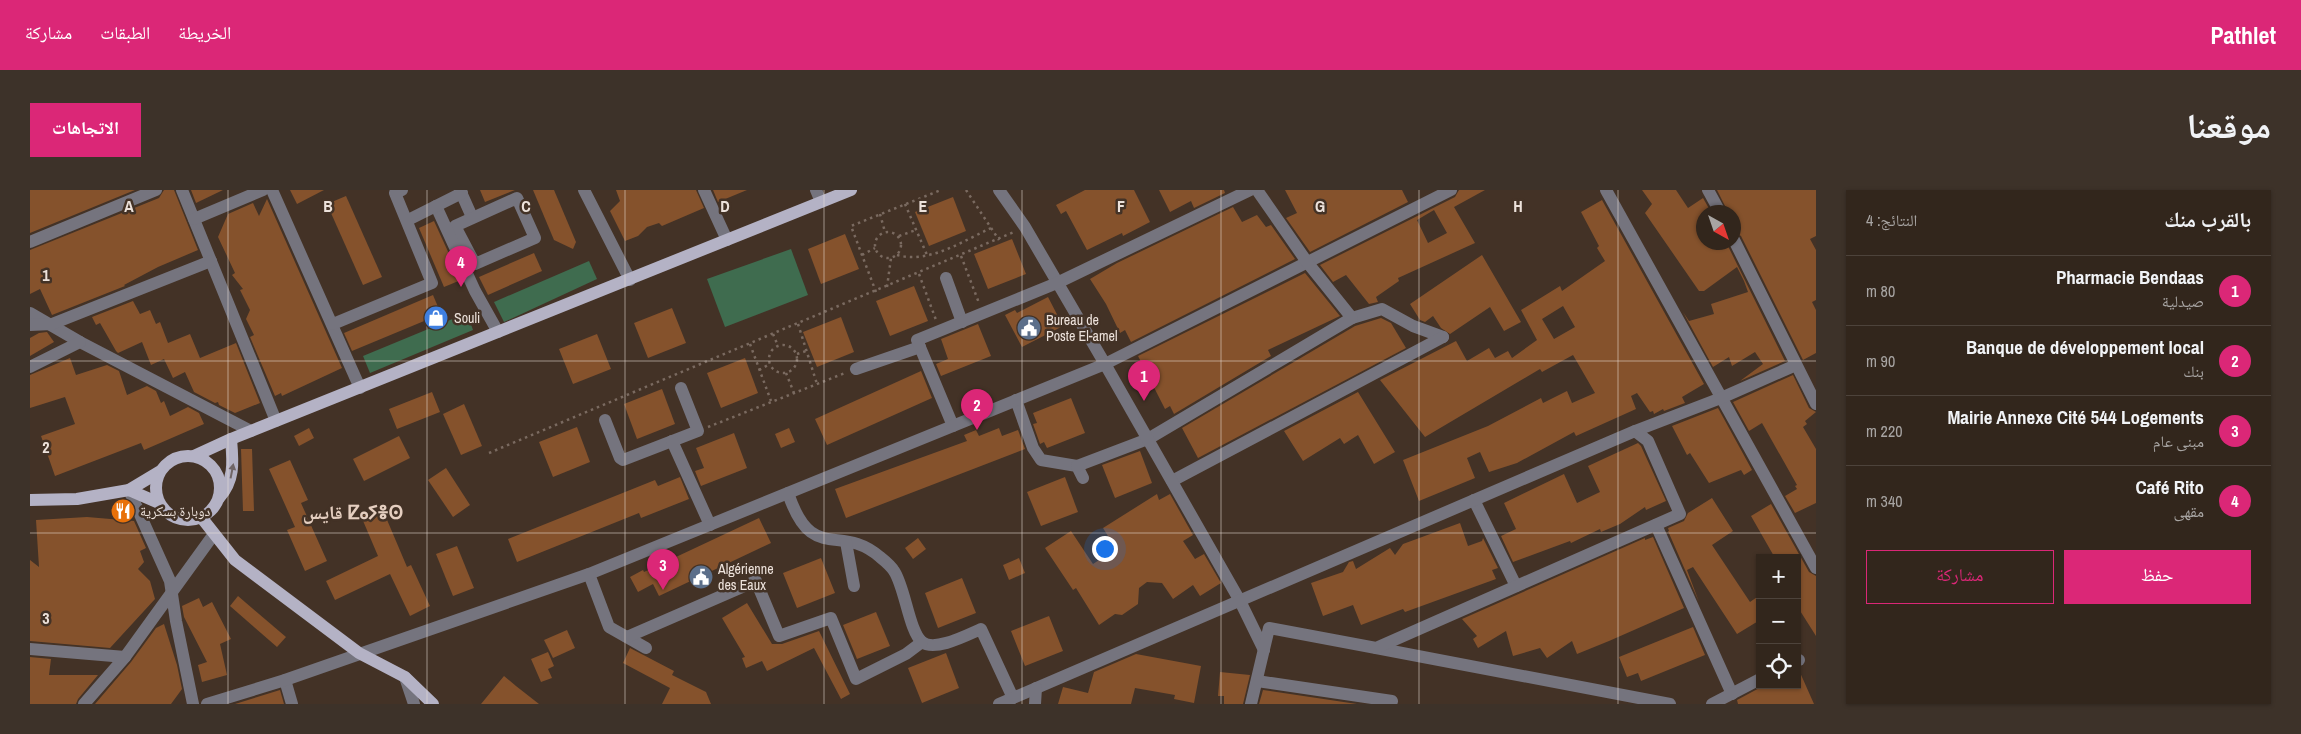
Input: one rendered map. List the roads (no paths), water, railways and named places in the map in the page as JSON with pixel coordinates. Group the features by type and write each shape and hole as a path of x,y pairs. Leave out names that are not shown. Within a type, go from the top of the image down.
{"main road":[{"path":"30,500 77,499 129,490 159,472 170,461 178,457 194,456 230,439 630,280 727,240 819,196 851,190"},
{"path":"217,500 229,484 233,470 230,439"},
{"path":"129,490 159,504 164,510 178,518 194,520 201,517 214,507 220,484 214,469 194,456"},
{"path":"159,472 155,488 159,504"},
{"path":"201,517 235,560 359,653 405,677 433,704"}],"street":[{"path":"30,242 156,190"},
{"path":"182,190 276,422"},
{"path":"194,219 263,190"},
{"path":"272,190 360,388"},
{"path":"333,324 432,283 408,220 395,193 402,190"},
{"path":"584,190 630,280"},
{"path":"704,190 727,240"},
{"path":"999,190 1024,227 1105,364 1240,600 1264,650"},
{"path":"953,426 918,340 1057,283 1250,190"},
{"path":"1257,190 1307,262 1352,318"},
{"path":"208,704 285,680 589,574 1105,364 1451,190"},
{"path":"1606,190 1816,568"},
{"path":"1708,190 1716,205"},
{"path":"408,220 461,192 472,217"},
{"path":"517,198 535,238 475,264 455,226 472,217 517,198"},
{"path":"436,206 475,291 498,332"},
{"path":"1739,250 1816,404"},
{"path":"30,325 52,324 211,261"},
{"path":"946,278 962,322"},
{"path":"1016,400 1033,448 1041,460 1080,472 1148,439 1352,318 1382,309 1413,326 1443,337 1172,481"},
{"path":"30,312 80,342 251,431"},
{"path":"30,367 80,342"},
{"path":"856,368 920,347"},
{"path":"999,704 1635,431 1721,398 1796,365"},
{"path":"605,420 622,460 698,431 682,388"},
{"path":"1376,648 1680,514 1648,441 1635,431"},
{"path":"672,441 710,525"},
{"path":"129,490 170,581 193,704"},
{"path":"788,492 794,510 803,526 812,534 823,538 861,544 879,556 894,570 916,631 922,642 931,645 948,642 981,630 1013,698"},
{"path":"1474,500 1516,586"},
{"path":"1656,525 1732,694"},
{"path":"84,704 125,657 214,534"},
{"path":"846,542 854,586"},
{"path":"589,574 609,627 646,648"},
{"path":"628,637 756,581 779,636 831,618 856,679 906,654 922,642"},
{"path":"1251,704 1269,628 1670,704"},
{"path":"30,649 125,657"},
{"path":"405,677 414,704"},
{"path":"285,680 292,704"},
{"path":"1256,681 1392,701 1391,704"},
{"path":"1712,704 1756,682"},
{"path":"1035,704 1036,688"}],"place":[{"name":"Café Rito","path":"461,287"},
{"name":"Souli","path":"436,318"},
{"name":"Bureau de Poste El-amel","path":"1029,328"},
{"name":"Pharmacie Bendaas","path":"1144,401"},
{"name":"Banque de développement local","path":"977,430"},
{"name":"دوبارة بسكرية","path":"123,511"},
{"name":"Algérienne des Eaux","path":"701,577"},
{"name":"Mairie Annexe Cité 544 Logements","path":"663,590"}],"district":[{"name":"قايس ⵇⴰⵢⴻⵙ","path":"353,512"}]}
